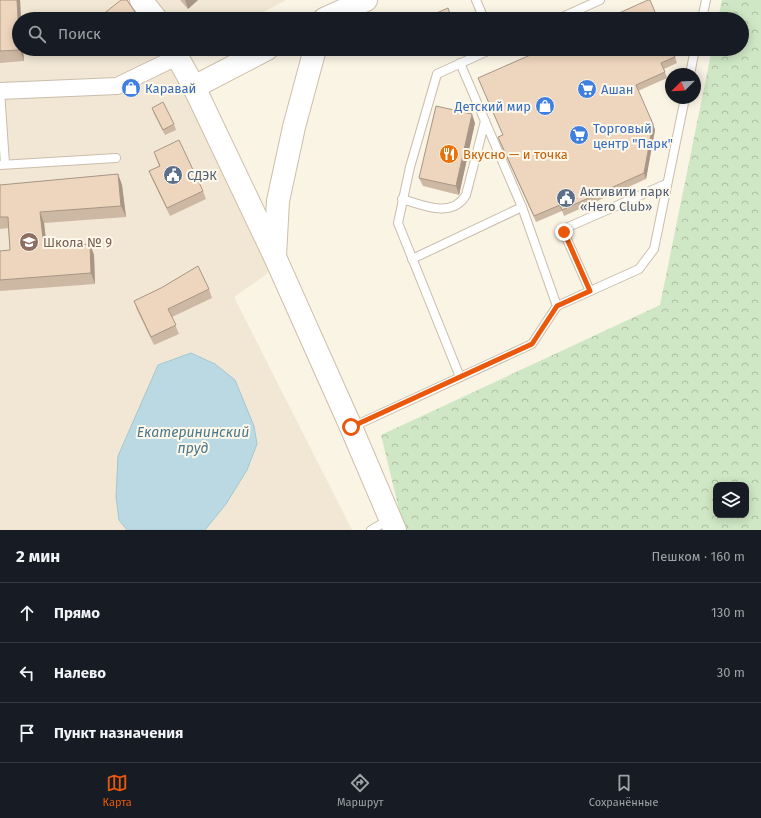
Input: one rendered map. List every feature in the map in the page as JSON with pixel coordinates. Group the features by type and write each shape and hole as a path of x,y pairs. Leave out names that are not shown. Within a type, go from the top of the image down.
{"main road":[{"path":"141,0 150,12"},
{"path":"326,12 330,0"},
{"path":"339,12 366,0"},
{"path":"177,56 194,86 275,257 393,524"},
{"path":"194,86 253,56"},
{"path":"275,257 278,201 294,127 313,56"}],"street":[{"path":"0,91 117,86 170,56"}],"lane":[{"path":"476,0 481,12"},
{"path":"573,12 600,0"},
{"path":"703,12 706,0"},
{"path":"460,377 398,223 402,199 437,74 476,56"},
{"path":"691,68 694,56"},
{"path":"460,63 522,207 557,306"},
{"path":"0,91 3,165 116,158"},
{"path":"351,427 532,344 557,306 639,269 654,249 666,184 684,104"},
{"path":"402,199 438,210 452,207 463,201 466,195 484,121"},
{"path":"590,291 565,235 566,228 666,184"},
{"path":"412,259 522,207"},
{"path":"371,530 393,524"}],"shaded area":[{"path":"0,0 286,0 263,12 12,12 12,56 179,56 177,57 275,257 267,274 234,297 352,530 0,530"}],"green space":[{"path":"722,0 761,0 761,530 404,530 381,435 660,305 711,56 749,56 749,12 719,12"}],"water":[{"name":"Екатерининский пруд","path":"191,353 215,364 235,380 254,426 257,444 247,470 226,504 205,530 127,530 119,520 116,497 118,456 158,365"}],"building":[{"path":"0,0 17,0 18,12 12,12 12,50 0,51"},
{"path":"121,0 127,0 135,12 106,12"},
{"path":"650,0 655,12 621,12"},
{"path":"448,8 449,12 439,12"},
{"name":"Торговый центр \"Парк\"","path":"528,56 675,56 661,63 665,72 636,85 653,124 644,173 562,210 560,205 534,216 498,137 503,135 478,78"},
{"path":"163,102 174,124 163,130 152,108"},
{"name":"Вкусно — и точка","path":"436,106 472,114 456,186 419,178"},
{"path":"179,140 203,191 167,208 149,171 160,166 154,152"},
{"name":"Школа № 9","path":"118,174 121,206 40,212 44,248 90,244 91,273 0,280 0,251 10,250 8,217 0,217 0,185"},
{"path":"198,266 209,289 168,309 176,325 151,337 134,301 161,288"}],"place":[{"name":"Каравай","path":"131,88"},
{"name":"Ашан","path":"587,89"},
{"name":"Детский мир","path":"545,106"},
{"name":"Торговый центр \"Парк\"","path":"579,135"},
{"name":"Вкусно — и точка","path":"449,154"},
{"name":"СДЭК","path":"173,175"},
{"name":"Активити парк «Hero Club»","path":"566,198"},
{"name":"Школа № 9","path":"29,242"}],"route":[{"path":"351,427 532,344 557,306 590,291 564,232"}]}
